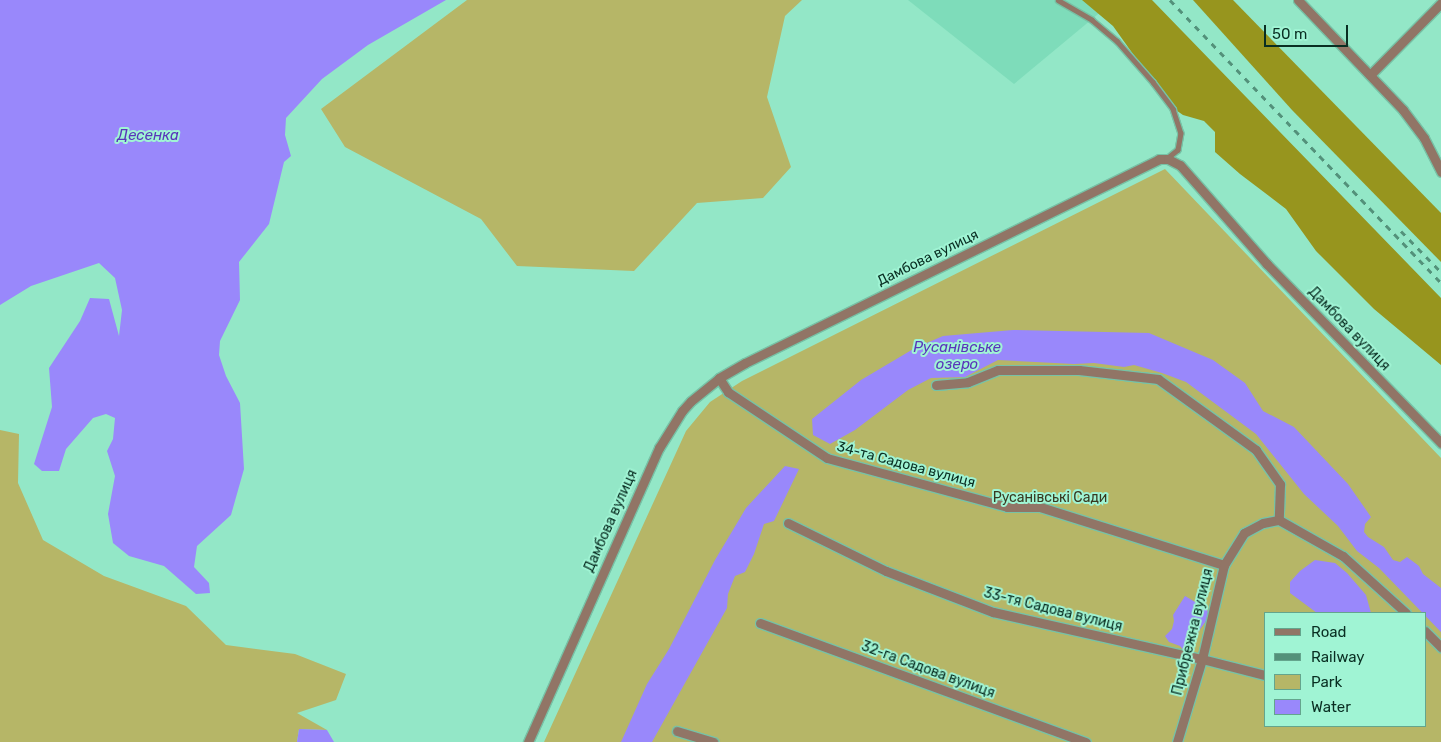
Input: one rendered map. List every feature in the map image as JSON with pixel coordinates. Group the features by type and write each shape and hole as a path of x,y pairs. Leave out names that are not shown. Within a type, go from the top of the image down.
{"street":[{"path":"1298,0 1403,110 1424,138 1441,172"},
{"path":"1370,74 1441,3"},
{"name":"Дамбова вулиця","path":"528,742 659,448 682,411 719,378 1158,159 1168,158 1180,165 1267,264 1441,444"},
{"path":"936,385 968,382 998,370 1080,370 1158,379 1256,450 1280,484 1279,520 1343,556 1405,612"},
{"name":"34-та Садова вулиця","path":"719,378 728,392 826,458 1007,508 1040,507 1224,564"},
{"name":"Прибрежна вулиця","path":"1177,742 1202,659 1224,564 1244,533 1263,523 1279,520"},
{"name":"33-тя Садова вулиця","path":"788,524 886,571 993,612 1264,675"},
{"name":"32-га Садова вулиця","path":"760,623 1086,742"},
{"path":"1426,632 1441,647"},
{"path":"677,731 713,742"}],"lane":[{"path":"1058,0 1092,20 1118,41 1173,109 1181,133 1178,150 1168,158"}],"shaded area":[{"path":"908,0 1115,0 1014,84"},
{"path":"1082,0 1152,0 1441,298 1441,365 1374,309 1316,251 1286,209 1240,174 1215,152 1215,132 1204,121 1183,115 1170,106 1113,26"},
{"path":"1193,0 1233,0 1441,213 1441,262 1292,110"}],"green space":[{"path":"467,0 802,0 785,16 767,97 791,167 763,198 697,203 634,271 517,266 481,219 345,147 321,109"},
{"name":"Русанівські Сади","path":"1165,169 1441,458 1441,742 544,742 686,431 710,402 742,381"},
{"path":"0,430 19,434 18,483 43,540 104,576 186,606 226,645 295,654 346,674 336,700 297,713 327,730 299,729 297,742 0,742"}],"water":[{"name":"Десенка","path":"0,0 446,0 368,45 322,79 286,118 285,135 291,156 284,162 269,224 239,262 240,300 220,341 219,355 226,376 240,403 244,469 231,515 197,546 194,567 209,583 210,593 196,594 164,566 129,556 113,543 108,514 115,476 107,451 113,439 115,418 106,414 93,418 66,449 59,471 42,471 34,464 52,407 49,368 80,321 90,298 109,299 119,336 122,310 115,278 99,263 31,286 0,305"},
{"name":"Русанівське озеро","path":"1013,330 1149,333 1213,360 1245,383 1263,411 1294,427 1348,484 1371,517 1365,524 1364,532 1368,537 1384,547 1393,560 1400,562 1407,557 1419,566 1423,574 1441,588 1441,632 1426,617 1426,612 1422,612 1379,568 1357,551 1338,526 1304,494 1256,434 1186,382 1162,373 1134,365 1124,367 1094,363 1074,364 998,360 965,377 931,378 908,390 855,430 830,444 813,435 812,419 861,380 915,348 943,336"},
{"path":"785,466 799,469 774,521 764,524 754,554 745,572 735,576 728,594 727,608 652,742 621,742 647,684 669,649 715,560 746,508"},
{"path":"1315,560 1335,563 1347,573 1366,595 1371,612 1316,612 1290,593 1290,582 1300,571"},
{"path":"1185,596 1207,609 1209,617 1184,651 1180,646 1169,642 1165,636 1172,629 1173,615"},
{"path":"299,729 327,730 334,742 297,742"}],"railway":[{"path":"1170,0 1441,283"},
{"path":"1401,231 1441,272"}]}
